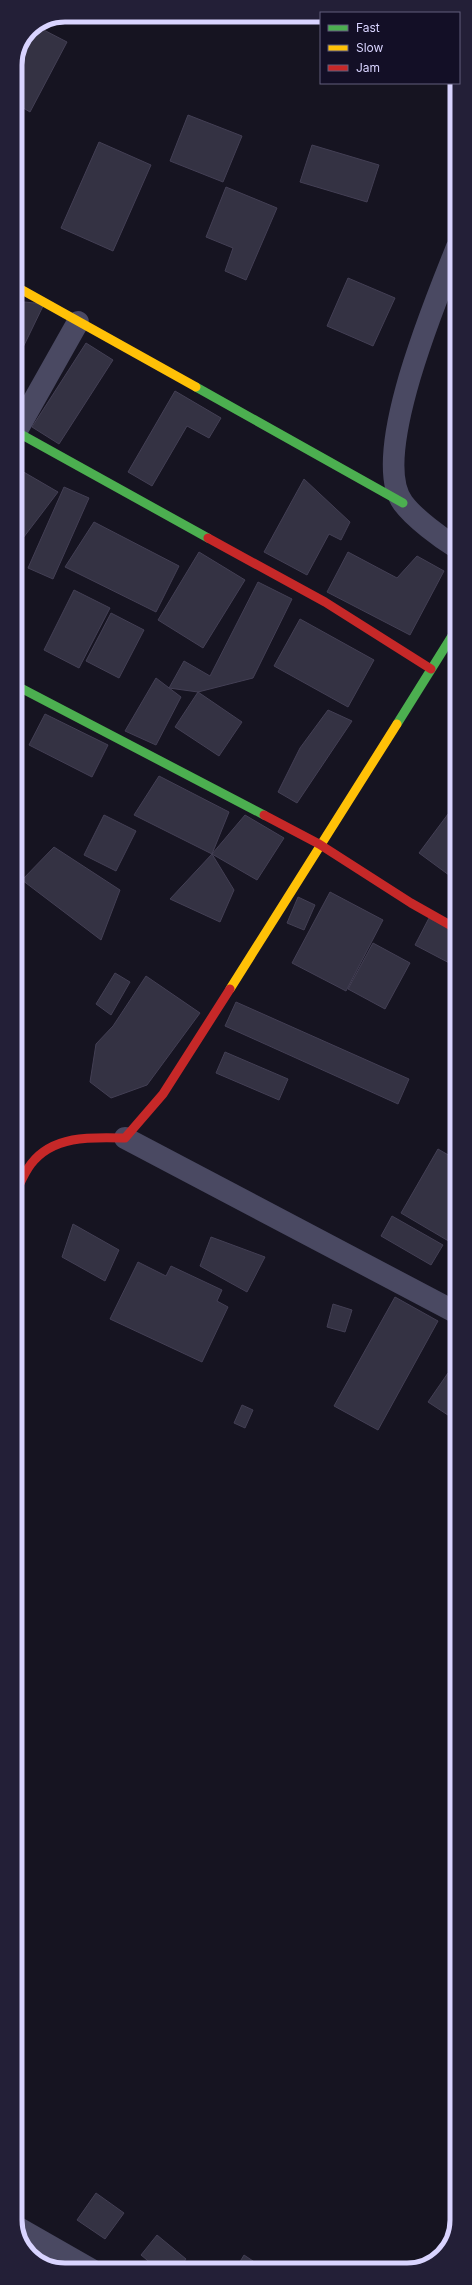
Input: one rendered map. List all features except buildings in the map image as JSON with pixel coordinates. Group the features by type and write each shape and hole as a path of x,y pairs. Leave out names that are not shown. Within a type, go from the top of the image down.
{"street":[{"path":"403,503 393,479 394,445 417,348 450,265"},
{"path":"22,290 403,503 439,536 450,543"},
{"path":"22,420 78,322"},
{"path":"22,434 324,602 430,669"},
{"path":"125,1138 163,1094 319,844 450,639"},
{"path":"22,689 319,844 411,903 450,925"},
{"path":"22,1181 32,1162 45,1150 85,1136 125,1138 450,1309"},
{"path":"23,2230 80,2263"}],"traffic: fast":[{"path":"196,387 403,503"},
{"path":"22,435 208,538"},
{"path":"397,724 450,639"},
{"path":"22,689 264,815"}],"traffic: slow":[{"path":"22,290 196,387"},
{"path":"230,989 397,724"}],"traffic: jam":[{"path":"208,538 325,602 431,669"},
{"path":"264,815 319,844 411,903 450,925"},
{"path":"22,1179 31,1164 40,1155 50,1148 62,1143 87,1138 125,1138 163,1094 230,989"}]}
